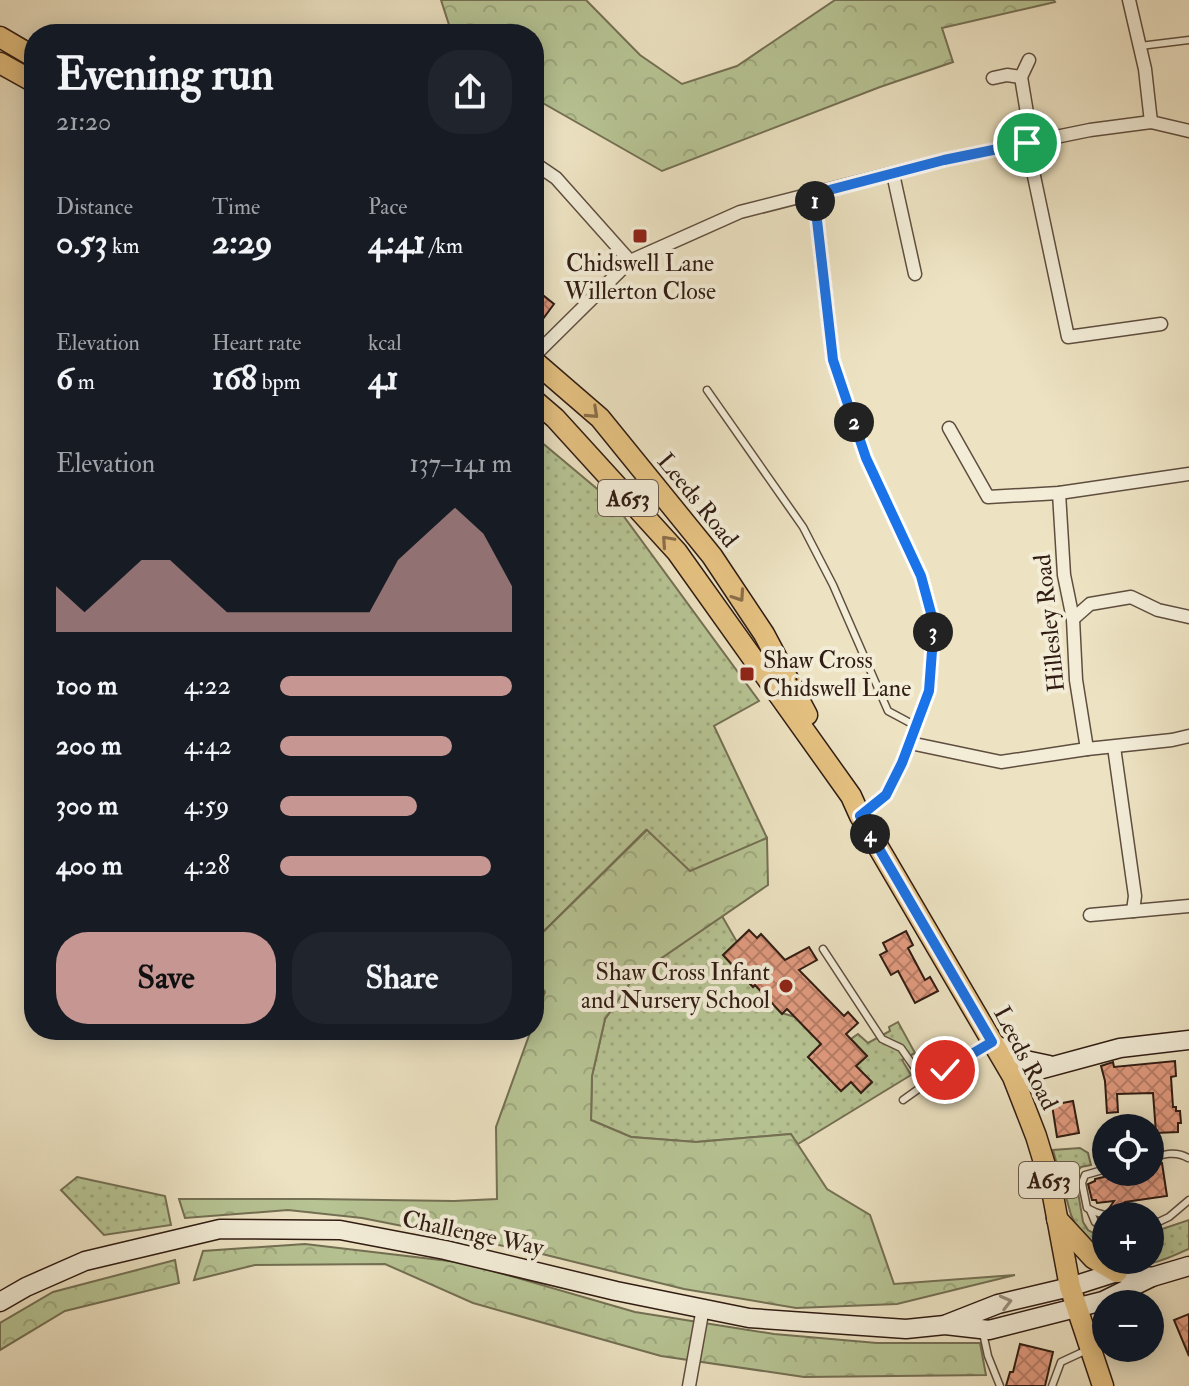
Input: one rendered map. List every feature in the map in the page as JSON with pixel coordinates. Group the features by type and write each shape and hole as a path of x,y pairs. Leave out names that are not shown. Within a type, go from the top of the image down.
{"main road":[{"path":"0,37 24,51"},
{"path":"0,63 24,76"},
{"name":"Leeds Road","path":"544,368 600,418 712,556 764,634 840,779"},
{"name":"Leeds Road","path":"544,409 677,552 840,779 1013,1077 1051,1185 1070,1287 1103,1386"},
{"path":"1013,1077 1120,1048 1189,1040"},
{"path":"992,1042 1016,1058 1052,1066"},
{"path":"1057,1219 1092,1257"},
{"name":"Challenge Way","path":"0,1302 85,1261 220,1229 340,1230 445,1250 616,1291 749,1318 906,1329 945,1325 989,1330 1103,1301 1152,1277 1189,1266"},
{"name":"Challenge Way","path":"945,1325 998,1304 1111,1274"},
{"path":"1131,1274 1152,1277"}],"street":[{"path":"1129,0 1140,46 1151,122"},
{"path":"1029,60 1021,77 1028,119 1027,143 1068,337 1161,324"},
{"path":"993,78 1007,75 1021,77"},
{"path":"544,349 630,261 740,212 944,160 1090,130 1151,122 1189,131"},
{"path":"544,170 556,178 630,261"},
{"path":"893,174 915,274"},
{"path":"814,194 833,360 866,458 921,576 934,624 929,691 910,743 886,795 860,816"},
{"path":"949,428 988,497 1059,493 1189,474"},
{"name":"Hillesley Road","path":"1059,493 1064,575 1073,619 1076,680 1087,749"},
{"path":"1073,619 1090,604 1131,597 1158,610 1189,617"},
{"path":"910,743 1001,762 1189,736"},
{"path":"1114,747 1135,896 1133,911"},
{"path":"1090,915 1189,906"},
{"path":"689,1386 703,1308"}],"lane":[{"path":"1140,46 1189,40"},
{"path":"707,390 803,527 833,585 888,711 916,726"},
{"path":"823,949 882,1039 901,1048 926,1084"},
{"path":"903,1100 992,1042"},
{"path":"1164,1155 1181,1153 1188,1158"},
{"path":"1092,1173 1085,1175 1082,1183 1087,1208 1092,1215"},
{"path":"1164,1219 1189,1200"},
{"path":"983,1329 988,1356 1000,1386"},
{"path":"1052,1386 1061,1362 1090,1348"}],"green space":[{"path":"441,0 586,0 640,55 682,84 737,66 835,0 1055,2 942,28 953,62 662,171 544,104 544,24 449,24"},
{"path":"544,444 614,503 759,701 714,726 767,838 690,872 646,830 544,931"},
{"path":"647,830 690,871 767,838 768,885 634,977 605,1019 592,1076 591,1120 631,1137 696,1142 791,1134 827,1189 870,1215 894,1284 1015,1275 897,1304 796,1308 684,1289 534,1252 362,1218 288,1210 185,1218 179,1199 497,1199 496,1127 527,1040 544,1040 544,931"},
{"name":"Shaw Cross Infant and Nursery School","path":"722,916 737,942 723,955 782,1013 795,1017 823,1042 808,1057 841,1091 851,1082 861,1092 872,1083 856,1066 867,1056 851,1039 858,1034 868,1043 890,1031 889,1027 898,1022 915,1053 902,1060 911,1075 798,1144 790,1134 696,1142 631,1137 591,1120 592,1076 605,1019 634,977"},
{"path":"1080,1148 1088,1153 1091,1165 1081,1167 1075,1174 1083,1222 1092,1232 1092,1245 1079,1232 1071,1215 1053,1150"},
{"path":"77,1177 165,1196 171,1225 104,1235 61,1190"},
{"path":"1189,1220 1189,1249 1164,1259 1164,1228"},
{"path":"305,1244 466,1263 635,1312 774,1334 877,1343 980,1343 986,1375 804,1377 661,1356 473,1303 385,1264 255,1265 194,1280 203,1251"},
{"path":"175,1260 179,1283 65,1311 0,1350 0,1323 53,1292"}],"building":[{"path":"544,296 554,304 544,318"},
{"path":"749,930 757,938 761,934 785,960 809,947 817,960 799,970 844,1016 848,1012 858,1023 846,1034 867,1056 856,1066 872,1082 861,1093 851,1082 841,1091 808,1057 821,1044 787,1009 782,1014 723,955"},
{"path":"906,931 913,945 908,948 925,980 930,977 938,991 915,1003 898,971 891,975 880,955 887,951 883,943"},
{"path":"1175,1061 1176,1076 1171,1077 1173,1107 1180,1111 1178,1132 1164,1133 1164,1114 1155,1114 1153,1093 1117,1094 1118,1112 1107,1113 1101,1066 1113,1062 1114,1067"},
{"path":"1073,1101 1079,1133 1057,1137 1052,1105"},
{"path":"1164,1176 1167,1196 1125,1202 1097,1202 1092,1200 1088,1184 1164,1186"},
{"path":"1189,1314 1189,1356 1174,1320"},
{"path":"1020,1344 1053,1352 1045,1386 1006,1386"}],"place":[{"name":"Chidswell Lane Willerton Close","path":"640,236"},
{"name":"Shaw Cross Chidswell Lane","path":"747,674"},
{"name":"Shaw Cross Infant and Nursery School","path":"786,986"}],"route":[{"path":"945,1070 992,1042 860,816 886,795 902,763 929,691 934,624 921,576 866,458 833,360 814,194 944,160 1027,143"}]}
